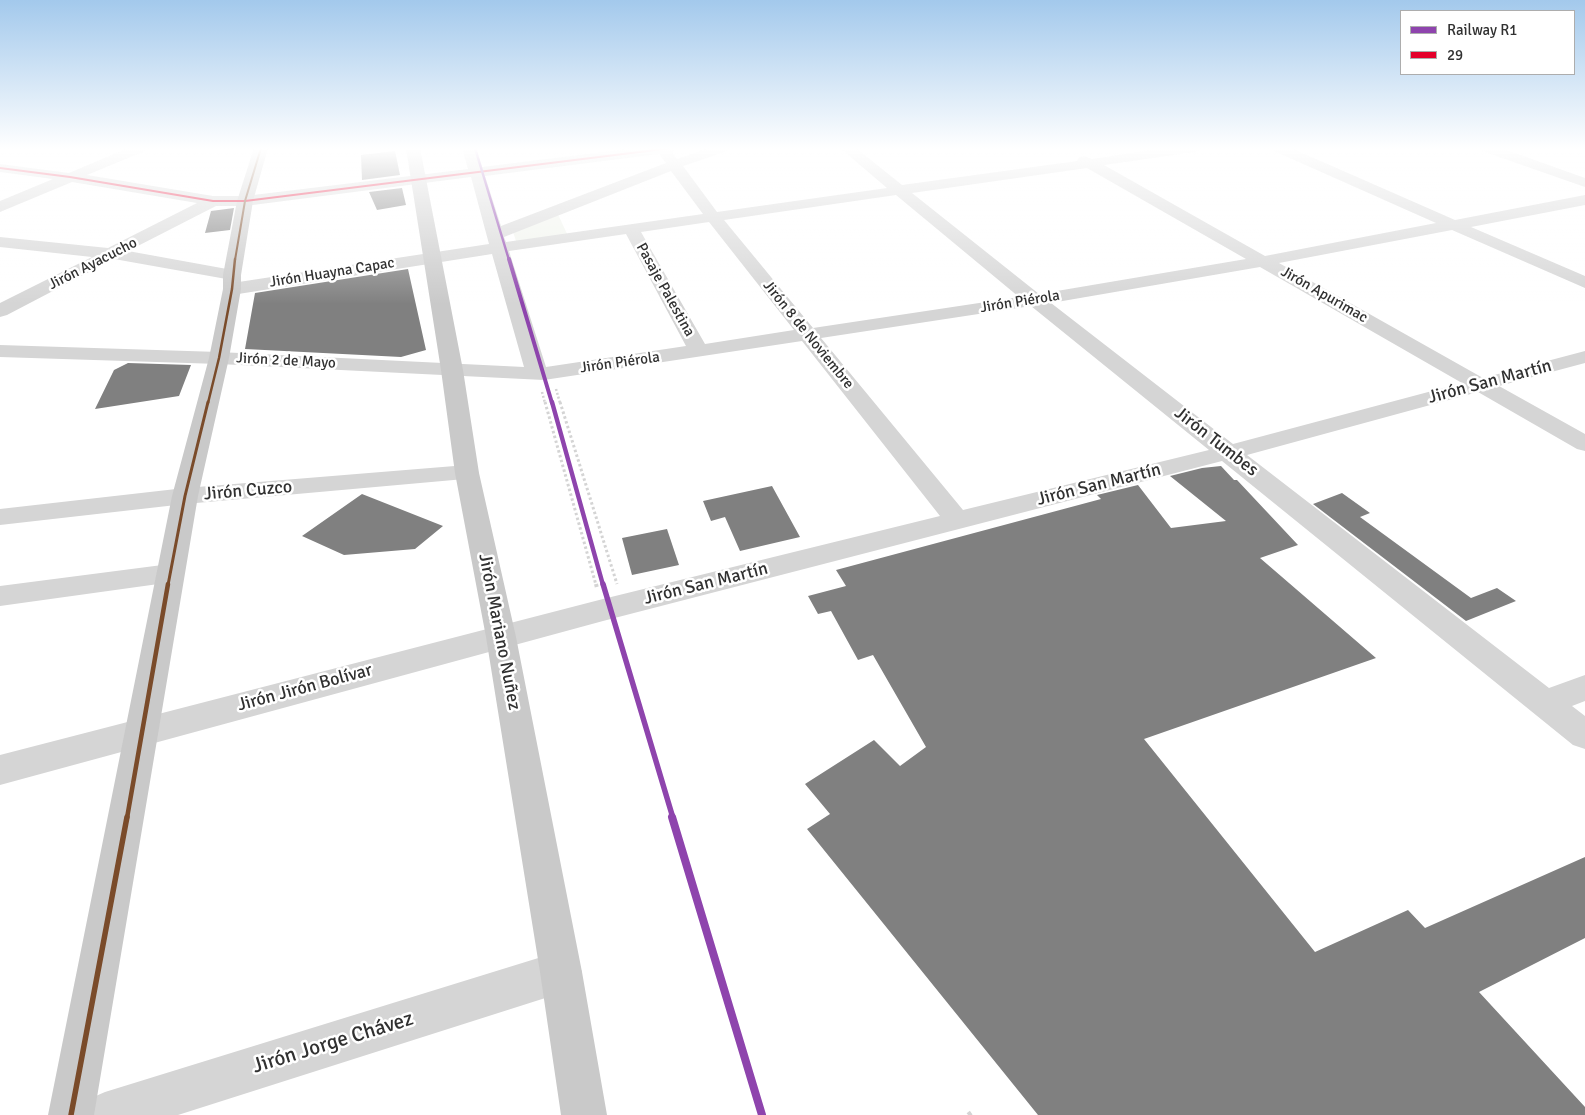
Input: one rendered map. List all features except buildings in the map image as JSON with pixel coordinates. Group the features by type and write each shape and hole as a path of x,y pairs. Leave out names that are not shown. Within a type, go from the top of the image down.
{"main road":[{"name":"Jirón Mariano Nuñez","path":"427,200 432,258 452,370 467,473 501,637 561,972 584,1115"},
{"path":"71,1115 143,731 170,574 185,496 219,358 245,201"}],"street":[{"path":"0,207 16,200"},
{"path":"207,200 249,200"},
{"path":"488,200 497,241 544,373"},
{"path":"497,241 578,200"},
{"name":"Jirón 8 de Noviembre","path":"701,200 957,520"},
{"path":"497,241 571,237 834,200"},
{"name":"Jirón Tumbes","path":"913,200 1035,300 1230,452 1585,735"},
{"name":"Jirón Apurimac","path":"1156,200 1585,444"},
{"path":"1397,200 1585,283"},
{"name":"Jirón Piérola","path":"452,370 544,373 698,352 1035,300 1264,261 1585,200"},
{"name":"Jirón Ayacucho","path":"0,312 213,201"},
{"path":"559,210 571,237"},
{"name":"Pasaje Palestina","path":"631,229 698,352"},
{"name":"Jirón Huayna Capac","path":"0,242 114,254 232,282 432,258 497,241"},
{"name":"Jirón 2 de Mayo","path":"0,351 219,358 452,370"},
{"name":"Jirón San Martín","path":"613,608 1230,452 1478,384 1585,357"},
{"name":"Jirón Cuzco","path":"0,517 185,496 467,473"},
{"path":"0,596 170,574"},
{"name":"Jirón Jirón Bolívar","path":"0,770 613,608"},
{"path":"1546,703 1585,688"},
{"name":"Jirón Jorge Chávez","path":"105,1115 561,972"}],"path":[{"path":"544,373 613,608"},
{"path":"544,373 613,608"}],"shaded area":[{"path":"557,212 568,236 517,244 512,229"}],"rail line":[{"name":"R1","path":"491,200 544,374 614,623 762,1115"}],"transit line":[{"name":"29","path":"207,200 253,200"},
{"path":"71,1115 143,731 170,574 185,496 219,358 245,200"}]}
